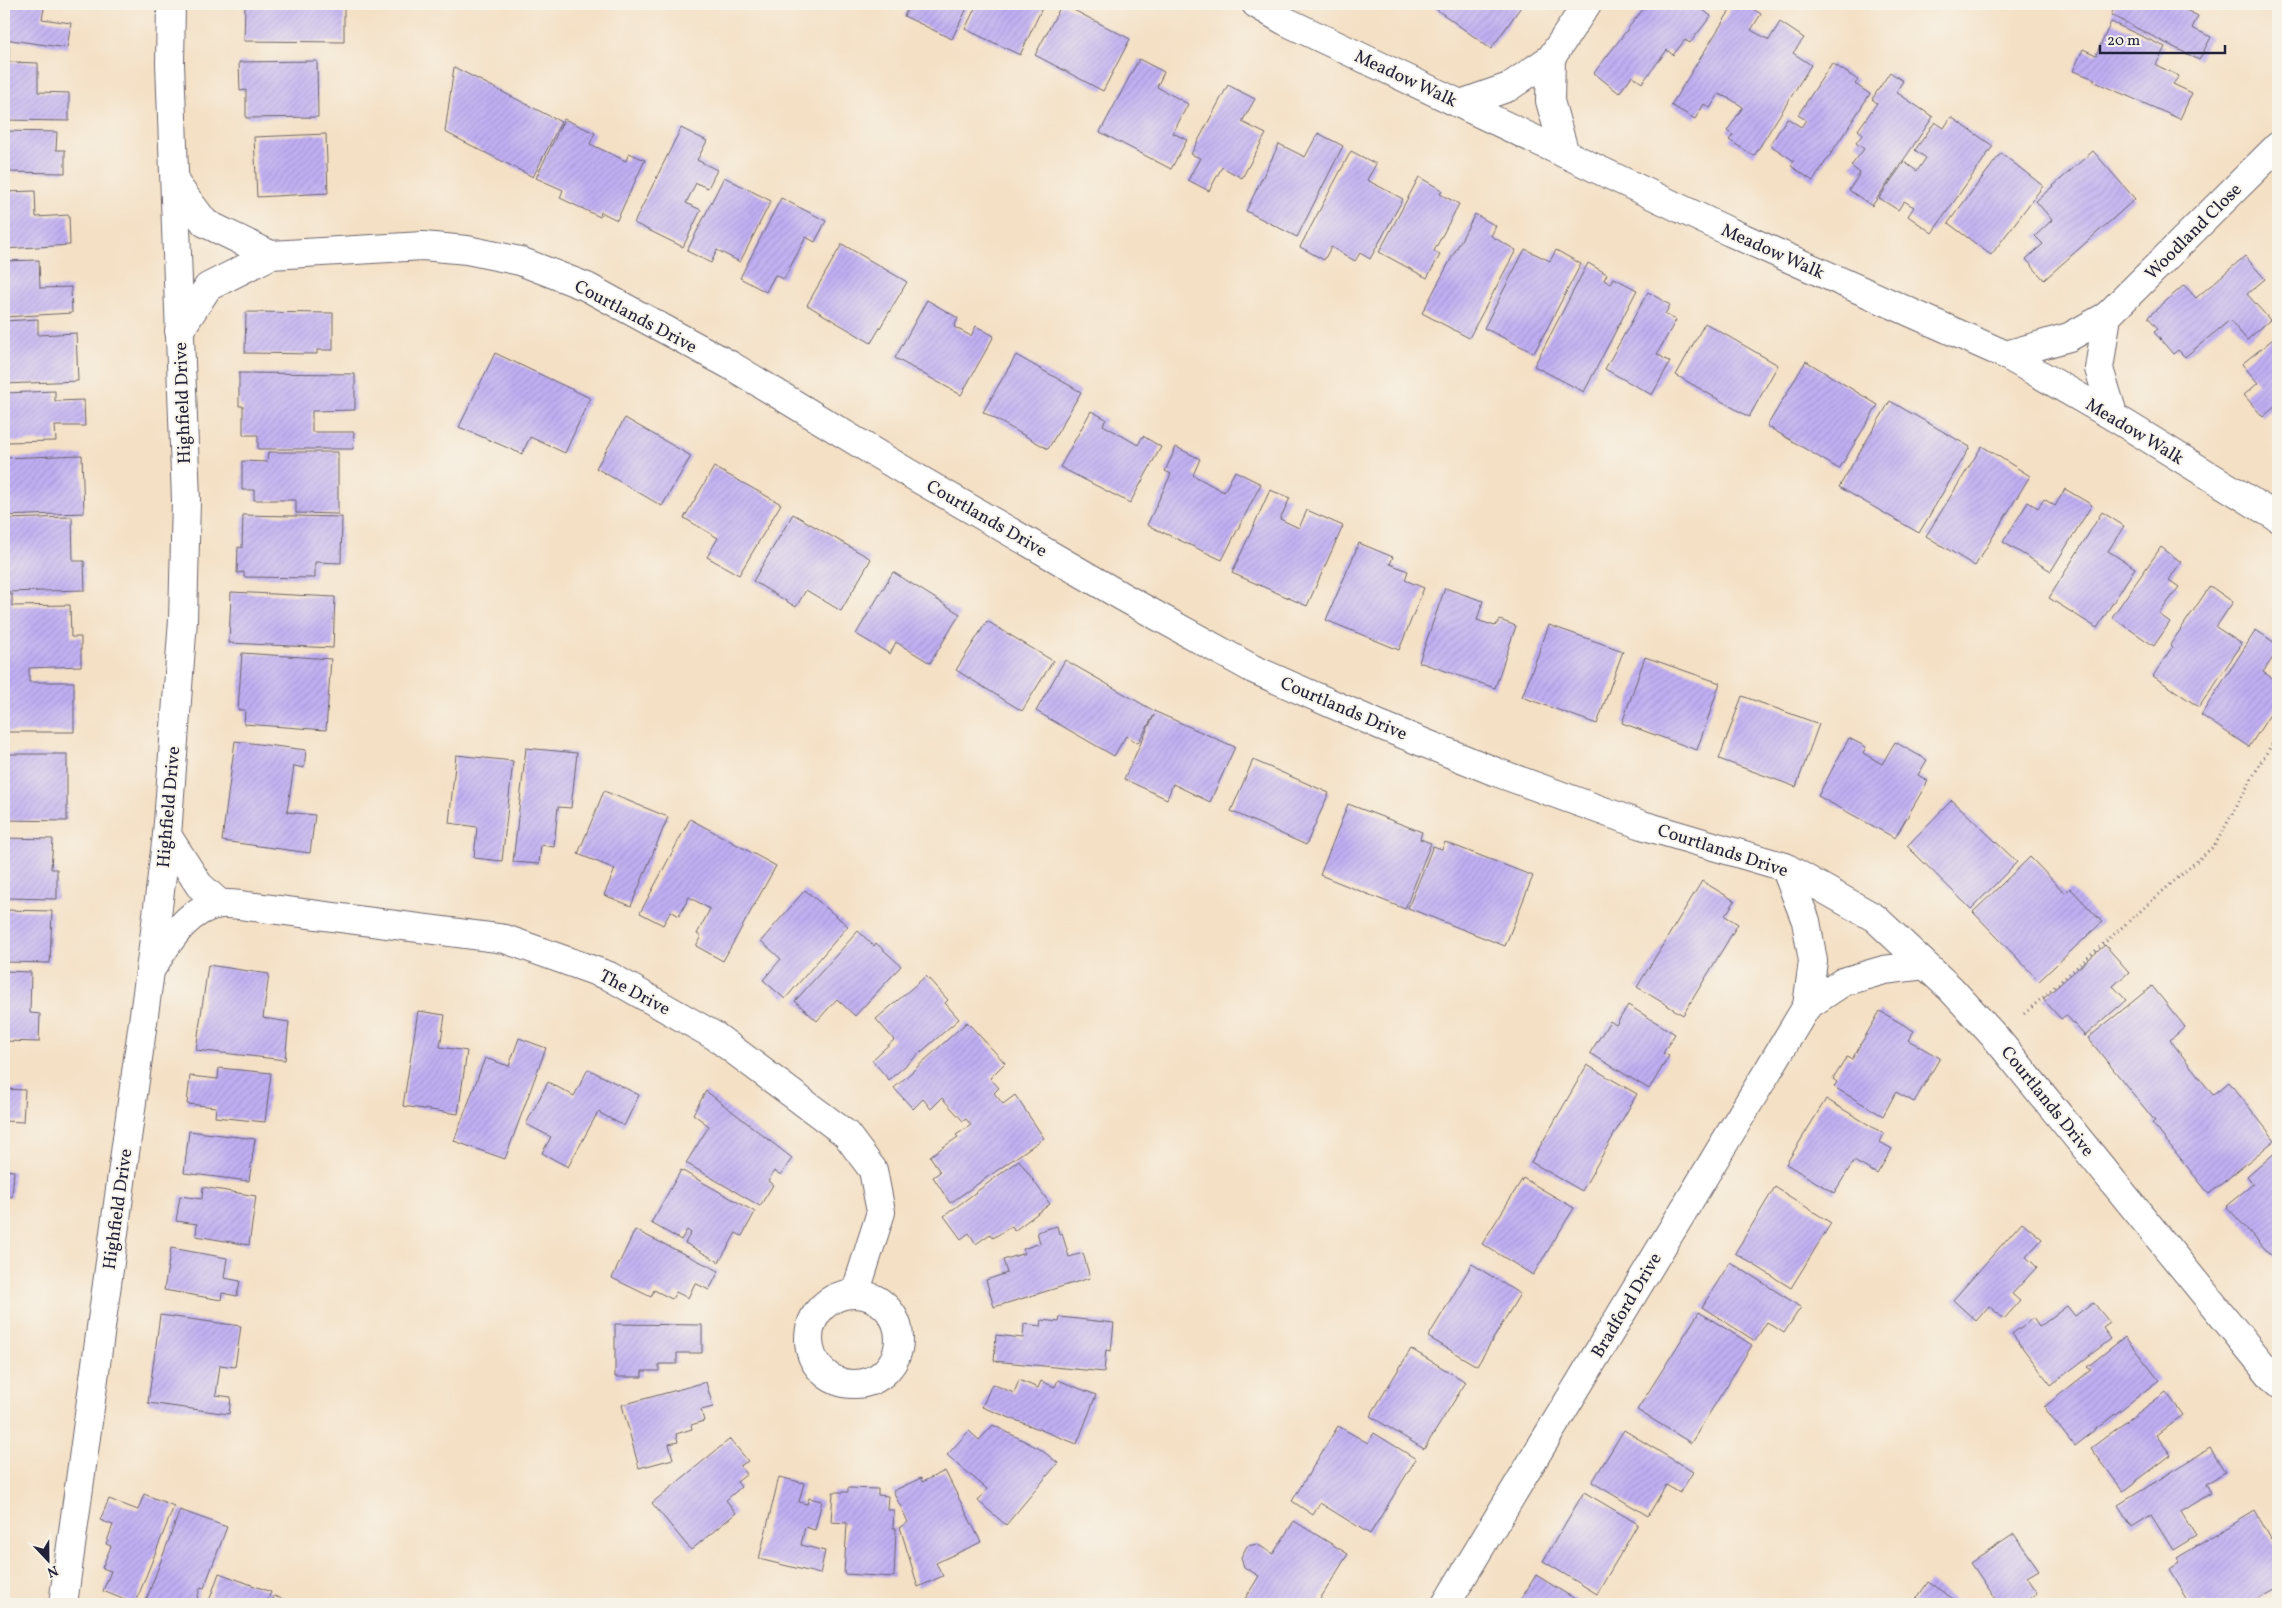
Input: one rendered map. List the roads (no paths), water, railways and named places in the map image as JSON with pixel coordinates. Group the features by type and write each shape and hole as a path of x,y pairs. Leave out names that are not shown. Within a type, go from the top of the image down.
{"street":[{"name":"Highfield Drive","path":"63,1604 167,835 183,620 186,500 170,63 171,4"},
{"name":"Meadow Walk","path":"1256,4 1285,21 1730,232 2006,355 2114,417 2278,518"},
{"path":"1461,104 1509,87 1551,58 1587,4"},
{"path":"1551,58 1550,101 1565,154"},
{"name":"Woodland Close","path":"2006,355 2069,337 2107,316 2278,146"},
{"name":"Courtlands Drive","path":"175,183 205,223 271,255"},
{"name":"Courtlands Drive","path":"179,331 208,288 271,255 423,246 467,250 520,260 587,287 730,365 905,471 1123,597 1253,669 1380,725 1496,772 1642,825 1784,867 1875,918 1951,989 1996,1038 2278,1384"},
{"path":"2107,316 2099,369 2114,417"},
{"path":"167,835 199,885 220,904"},
{"name":"Bradford Drive","path":"1446,1604 1807,1006 1813,961 1808,929 1784,867"},
{"name":"The Drive","path":"150,971 170,939 197,911 220,904 255,906 505,939 609,976 714,1036 846,1134 874,1170 881,1212 855,1294"},
{"name":"Bradford Drive","path":"1807,1006 1843,982 1884,970 1925,965"}]}
